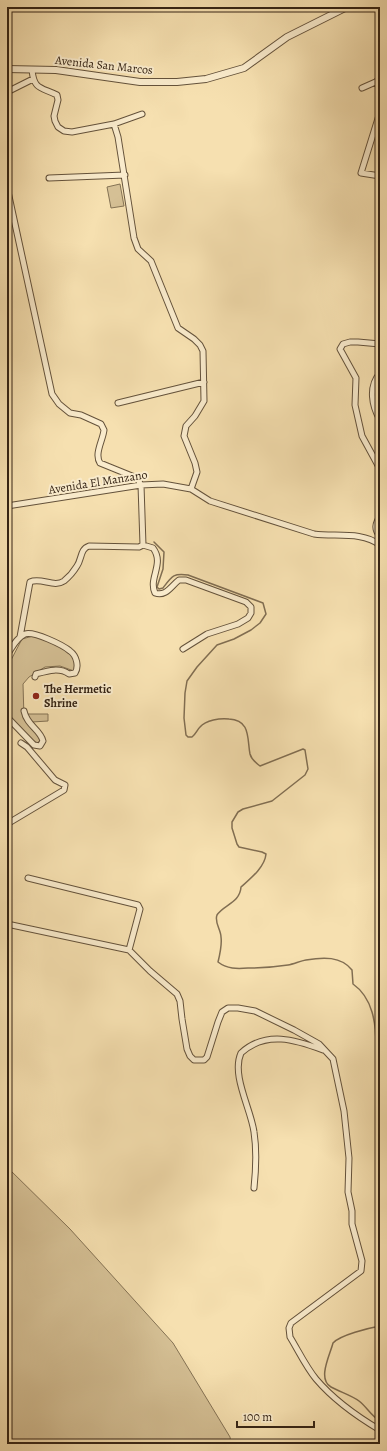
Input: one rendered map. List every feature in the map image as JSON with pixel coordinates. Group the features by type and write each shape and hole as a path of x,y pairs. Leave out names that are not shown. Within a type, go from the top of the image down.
{"street":[{"name":"Avenida San Marcos","path":"7,70 56,70 140,82 177,82 206,79 244,68 287,37 347,7"},
{"path":"32,70 33,79 38,87 57,95 58,100 54,116 58,127 64,131 72,132 114,124 142,114"},
{"path":"7,92 33,79"},
{"path":"362,88 379,80 380,92"},
{"path":"380,112 361,173 380,176"},
{"path":"114,124 125,174 134,238 138,248 151,261 178,328 194,339 203,351 204,401 195,416 186,426 184,436 197,472 191,489 210,501 314,534 328,536 347,535 368,538 380,545"},
{"path":"49,178 125,174"},
{"path":"7,187 52,394 58,404 70,414 81,415 100,424 104,430 98,455 98,460 100,463 137,478 141,485 143,545"},
{"path":"380,344 350,342 343,344 340,349 356,378 355,405 362,436 380,468"},
{"path":"380,373 375,380 372,394 374,408 380,420"},
{"path":"118,403 204,382"},
{"name":"Avenida El Manzano","path":"7,506 141,485 163,484 191,489"},
{"path":"380,517 377,521 376,527 377,533 380,536"},
{"path":"7,655 20,637 30,582 34,580 55,584 63,582 78,565 85,547 90,546 139,547 143,545 153,548 158,558 153,588 155,593 161,595 179,580 186,580 246,602 250,607 251,613 248,618 238,624 207,634 183,649"},
{"path":"20,637 26,634 38,634 71,651 75,658 77,664 75,673 69,674 65,671 57,670 36,674 35,677"},
{"path":"7,717 34,745 40,746 43,741 42,737 26,719 24,711"},
{"path":"7,824 64,790 65,785 55,780 27,747 21,743"},
{"path":"28,878 138,905 140,909 129,950"},
{"path":"7,924 129,950 153,974 177,994 180,1001 187,1049 190,1056 194,1060 204,1060 207,1057 222,1012 228,1008 255,1011 319,1044 333,1059 344,1111 349,1158 348,1192 352,1211 352,1224 362,1261 362,1268 361,1271 291,1322 289,1332 290,1337 316,1378 331,1394 380,1430"},
{"path":"254,1188 256,1145 252,1123 239,1076 238,1064 241,1053 254,1044 278,1039 297,1040 326,1051"}],"shaded area":[{"path":"120,184 124,206 111,208 107,187"},
{"path":"33,636 45,639 70,653 73,656 76,666 74,671 60,666 45,667 29,677 23,684 24,718 39,736 40,741 37,743 13,720 10,716 7,705 10,662 22,639"},
{"path":"28,714 48,714 48,721 32,722"},
{"path":"7,1167 70,1229 173,1343 230,1437 231,1444 7,1444"}],"waterway":[{"path":"154,542 164,552 163,569 157,587 159,589 163,588 173,576 179,574 188,575 263,603 266,614 260,623 251,630 234,639 217,645 197,667 187,681 184,718 186,735 188,737 192,737 199,728 209,721 222,719 236,720 245,727 251,756 260,766 303,749 305,750 308,769 305,775 272,801 243,809 238,812 232,822 232,828 239,847 266,854 263,864 241,887 238,897 217,915 216,920 221,934 221,949 218,962 232,968 263,968 283,966 304,960 319,958 343,962 352,970 353,984 365,996 369,1004 374,1020 376,1046 380,1049"},
{"path":"380,1326 342,1337 333,1343 327,1360 325,1373 327,1383 331,1387 359,1401 374,1417 380,1421"}],"place":[{"name":"The Hermetic Shrine","path":"36,696"}]}
